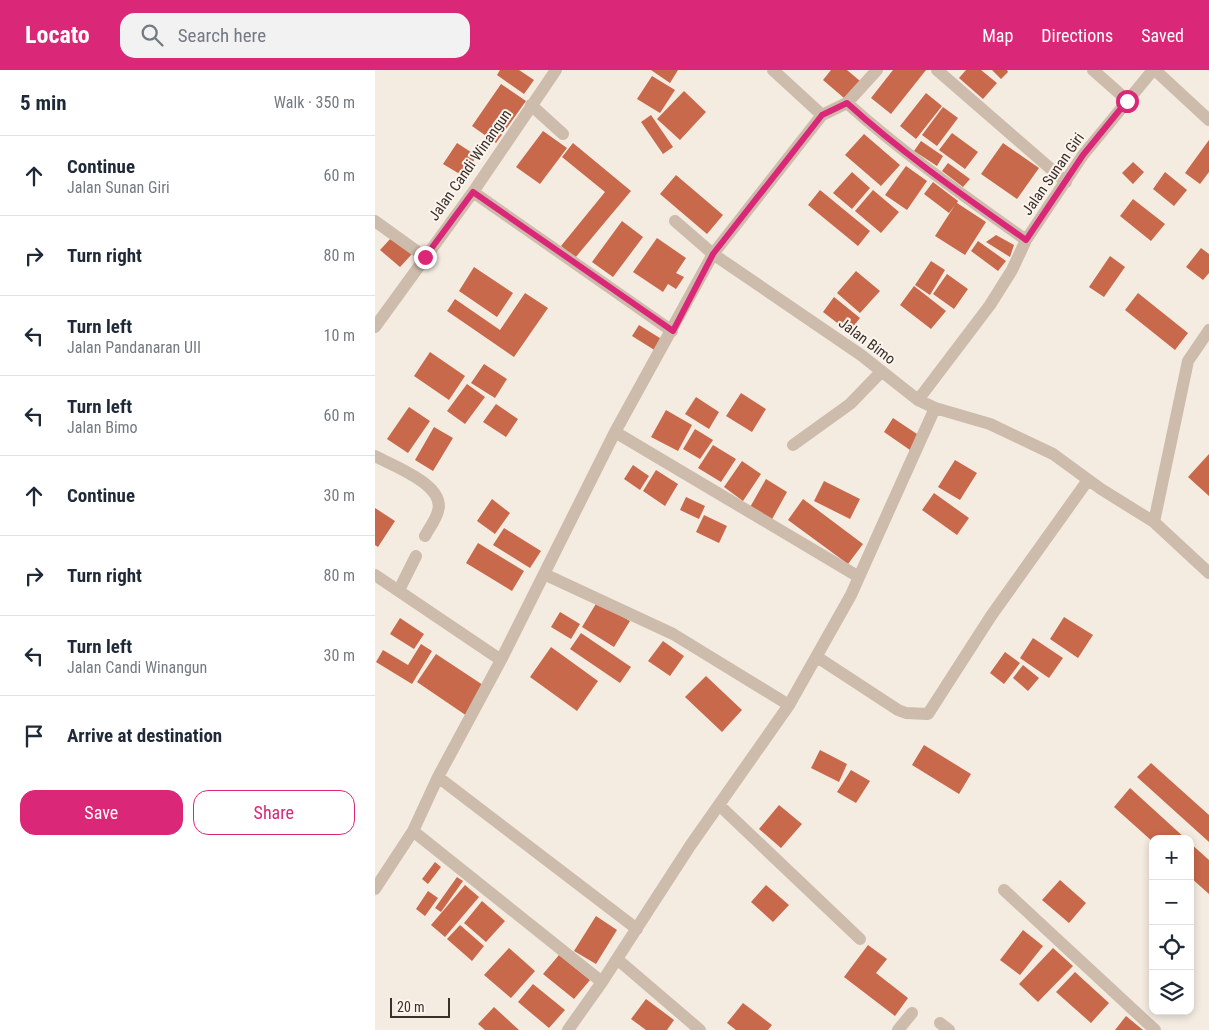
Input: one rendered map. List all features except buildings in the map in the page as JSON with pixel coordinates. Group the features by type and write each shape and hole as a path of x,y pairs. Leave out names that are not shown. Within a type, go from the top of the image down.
{"street":[{"name":"Jalan Candi Winangun","path":"375,327 473,192 556,70"},
{"path":"773,70 822,115"},
{"path":"375,889 413,831 438,777 501,660 615,432 673,331 713,254 822,115 847,103 877,70"},
{"path":"937,70 1066,182"},
{"path":"1093,70 1127,101"},
{"path":"1154,70 1209,120"},
{"name":"Jalan Sunan Giri","path":"918,400 990,305 1012,270 1026,240 1083,155 1154,70"},
{"path":"847,103 886,138 932,174 1026,240"},
{"path":"531,105 563,134"},
{"path":"473,192 673,331"},
{"path":"375,221 425,257"},
{"name":"Jalan Bimo","path":"675,221 713,254 861,355 918,400 935,408 990,424 1053,454 1154,522 1209,573"},
{"path":"1154,522 1188,361 1209,330"},
{"path":"793,445 850,404 881,372"},
{"path":"568,1030 719,805 789,705 840,618 935,408"},
{"path":"615,432 859,577"},
{"path":"375,456 424,482 435,492 439,501 438,512 425,536"},
{"path":"817,656 898,710 905,713 928,714 991,616 1089,480"},
{"path":"399,590 415,556"},
{"path":"544,574 673,634 789,705"},
{"path":"375,575 501,660"},
{"path":"438,777 637,929"},
{"path":"719,805 860,939"},
{"path":"413,831 601,982"},
{"path":"1004,890 1155,1030"},
{"path":"617,959 700,1030"},
{"path":"898,1030 912,1013"}],"route":[{"path":"425,257 473,192 673,331 713,254 822,115 847,103 886,138 932,174 1026,240 1083,155 1127,101"}]}
